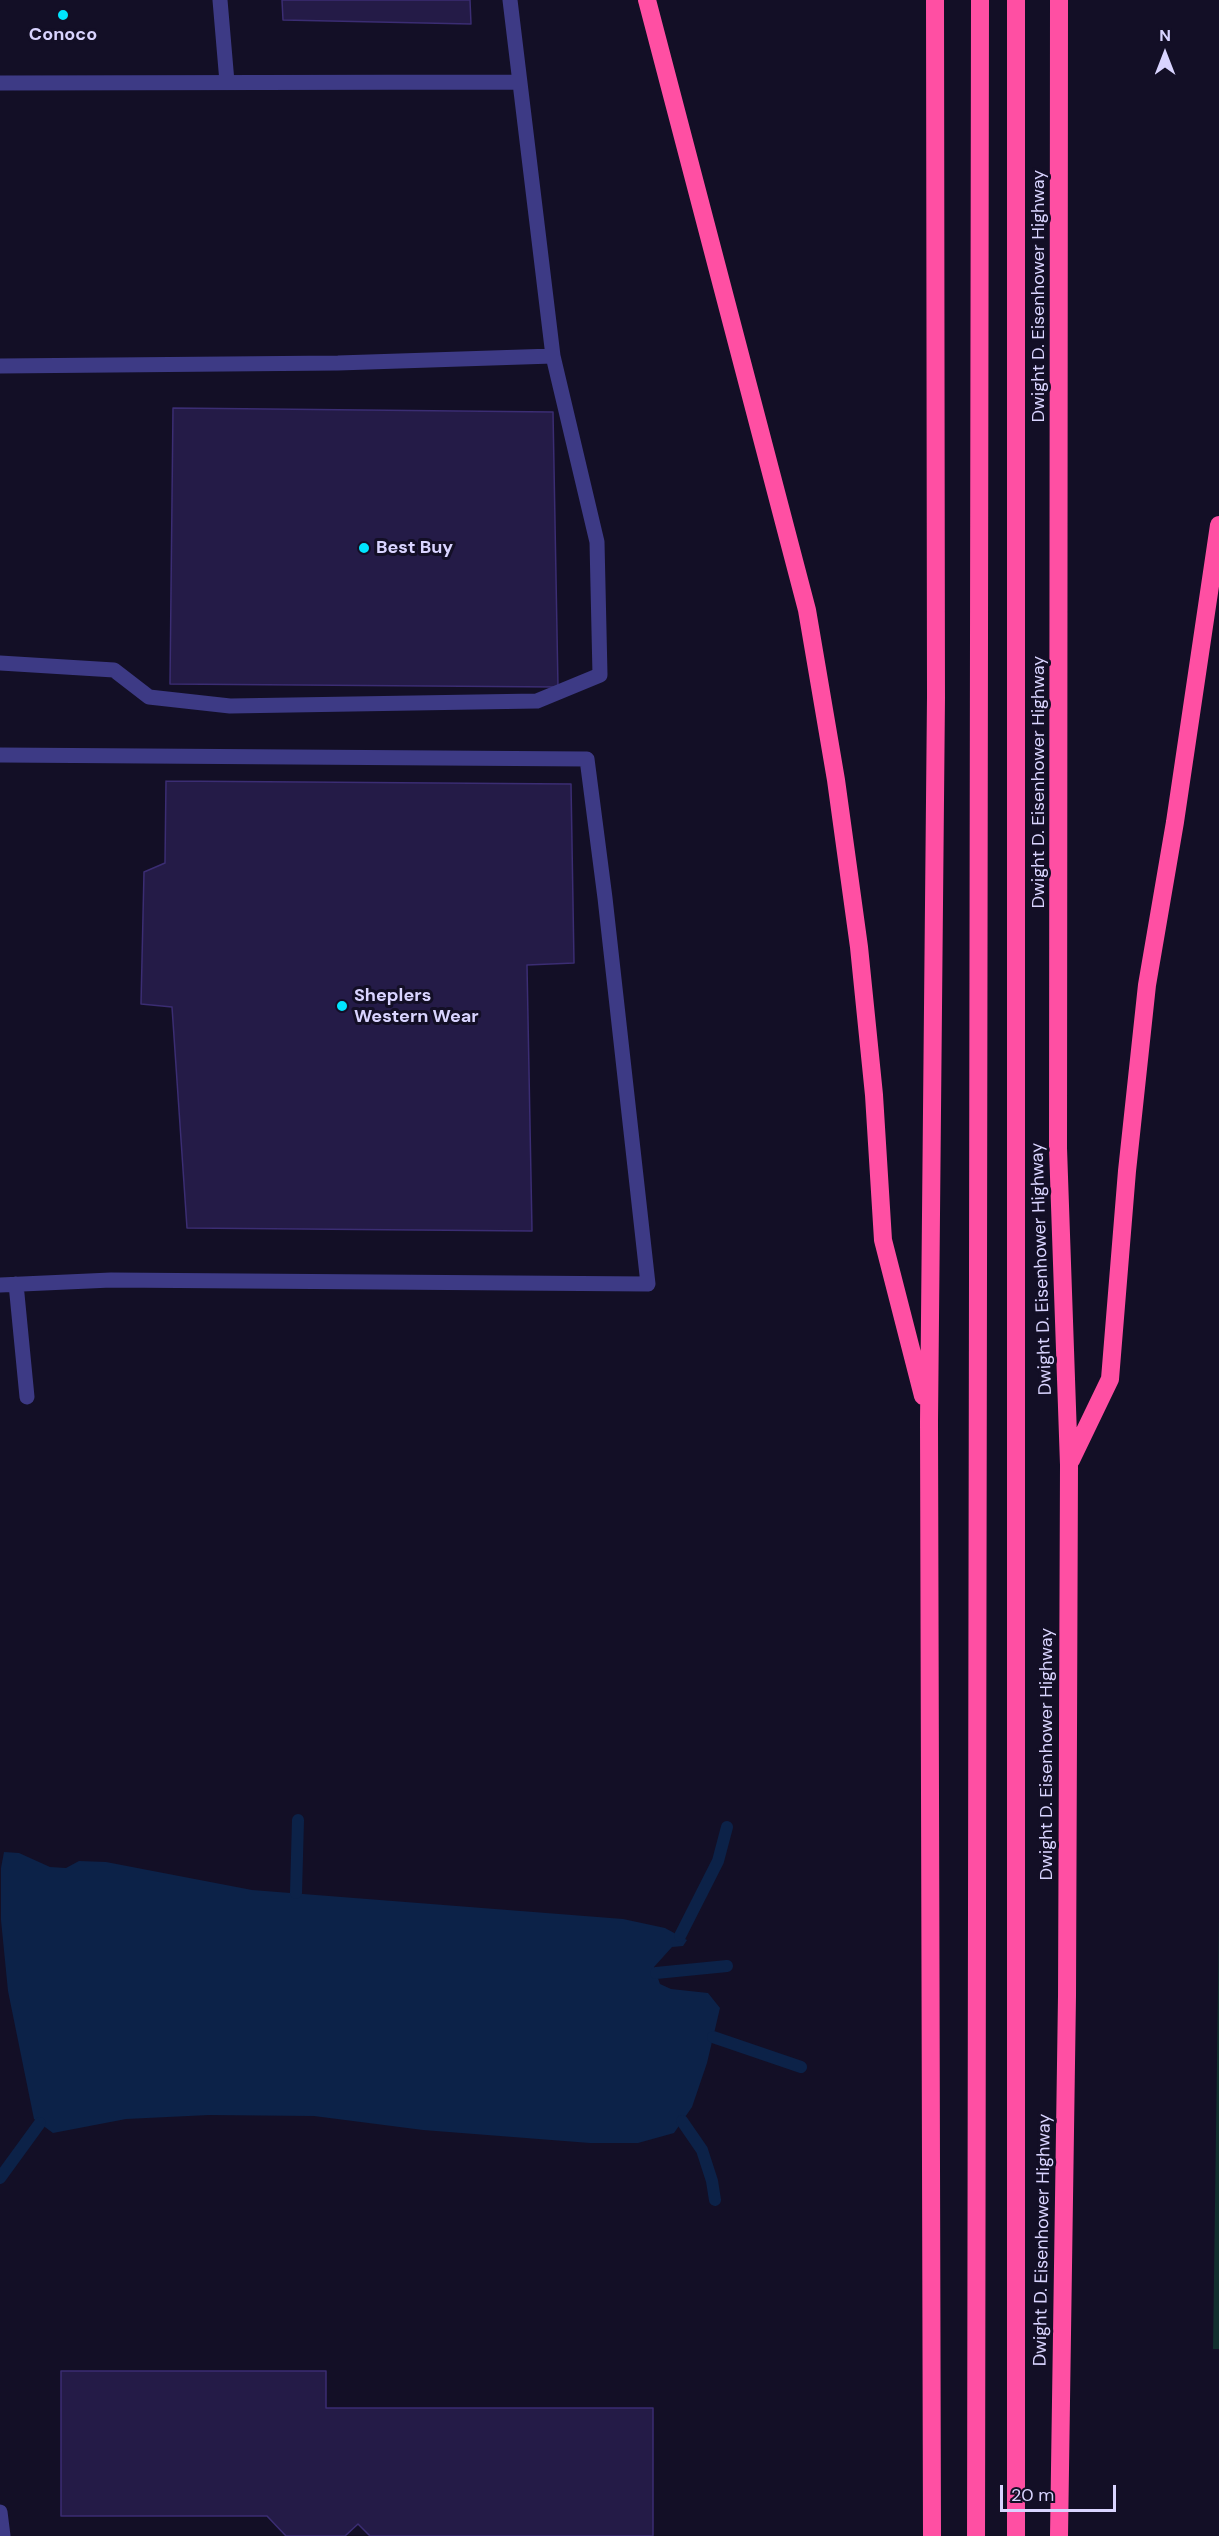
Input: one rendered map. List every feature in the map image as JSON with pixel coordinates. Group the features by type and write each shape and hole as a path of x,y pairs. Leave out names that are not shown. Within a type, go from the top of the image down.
{"highway":[{"path":"647,0 807,610 836,780 859,947 874,1095 883,1240 929,1421"},
{"path":"932,2536 929,1421 936,697 935,0"},
{"path":"976,2536 980,0"},
{"path":"1016,0 1016,2536"},
{"name":"Dwight D. Eisenhower Highway","path":"1059,0 1058,1148 1069,1465 1067,1996 1059,2536"},
{"path":"1069,1465 1110,1379 1127,1171 1147,985 1219,525"}],"street":[{"path":"220,0 226,82"},
{"path":"0,663 114,670 149,697 230,706 537,701 600,675 597,542 553,356 510,0"},
{"path":"0,83 520,82"},
{"path":"0,366 316,363 553,356"},
{"path":"0,754 586,759 605,898 648,1284 123,1280 0,1285"},
{"path":"16,1284 27,1397"},
{"path":"0,2512 3,2536"}],"green space":[{"path":"1219,1916 1219,2349 1213,2349"}],"water":[{"path":"4,1852 19,1853 50,1867 66,1868 79,1861 106,1862 252,1890 623,1919 665,1928 687,1940 683,1946 672,1947 654,1967 660,1984 671,1989 708,1993 720,2008 707,2063 692,2107 674,2133 638,2143 590,2143 423,2130 314,2116 209,2115 126,2119 53,2133 34,2119 8,1991 1,1920 1,1868"}],"building":[{"path":"282,0 470,0 471,24 283,20"},
{"name":"Best Buy","path":"173,408 553,412 558,687 170,684"},
{"name":"Sheplers Western Wear","path":"166,781 571,784 574,963 527,965 532,1231 187,1228 172,1007 141,1004 144,872 165,863"},
{"path":"61,2371 326,2371 326,2408 653,2408 653,2536 370,2536 358,2524 345,2536 286,2536 267,2516 61,2516"}],"waterway":[{"path":"296,1893 298,1820"},
{"path":"680,1936 718,1861 727,1827"},
{"path":"656,1973 727,1966"},
{"path":"713,2037 801,2067"},
{"path":"682,2121 702,2150 712,2181 715,2200"},
{"path":"0,2178 40,2123"}],"place":[{"name":"Conoco","path":"63,15"},
{"name":"Best Buy","path":"364,548"},
{"name":"Sheplers Western Wear","path":"342,1006"}]}
